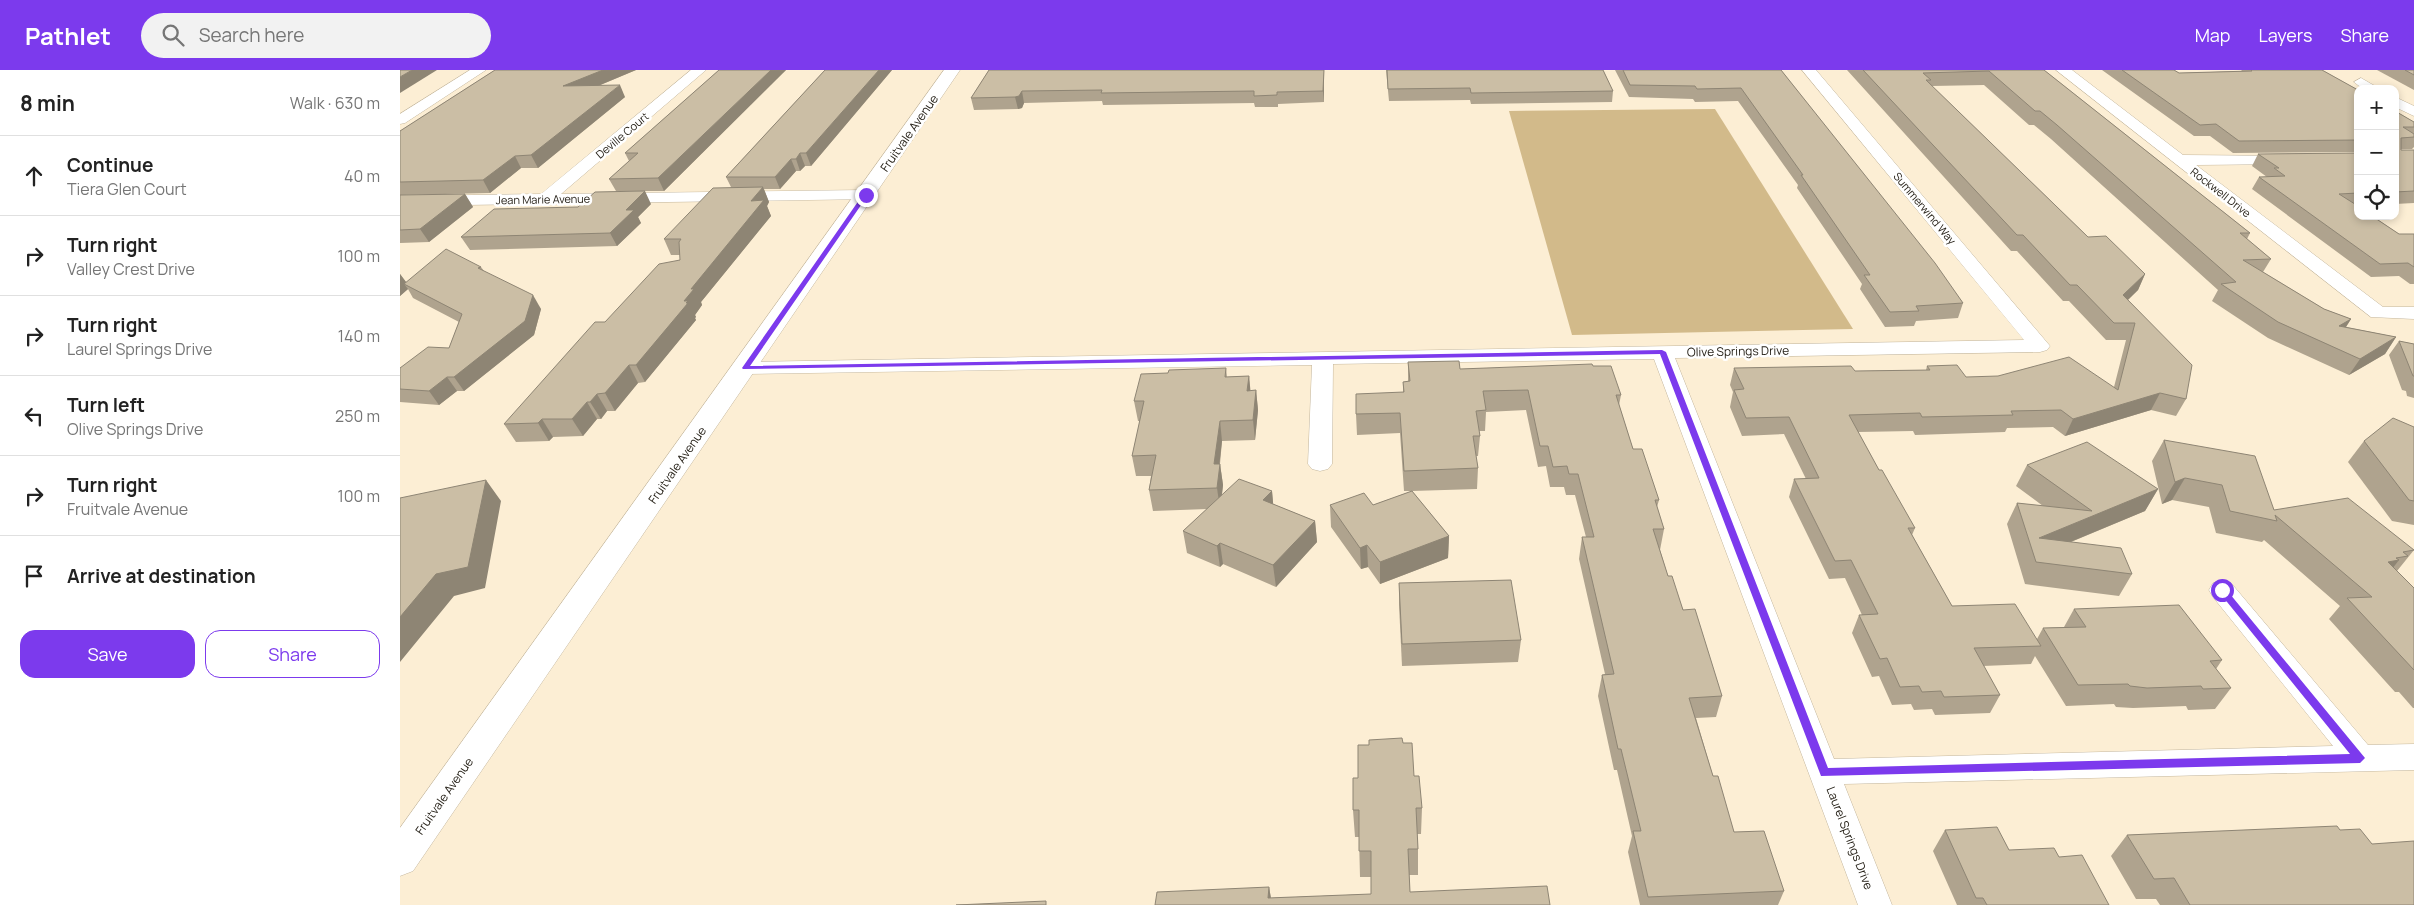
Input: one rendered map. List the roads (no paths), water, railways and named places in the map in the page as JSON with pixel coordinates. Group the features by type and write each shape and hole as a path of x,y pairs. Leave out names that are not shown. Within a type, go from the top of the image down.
{"main road":[{"name":"Fruitvale Avenue","path":"400,859 952,70"}],"street":[{"path":"400,120 479,70"},
{"name":"Deville Court","path":"546,199 699,70"},
{"name":"Summerwind Way","path":"1809,70 2040,346"},
{"name":"Rockwell Drive","path":"2063,70 2378,313 2414,313"},
{"path":"2399,104 2414,112"},
{"path":"2180,160 2303,159"},
{"name":"Jean Marie Avenue","path":"400,201 866,195"},
{"name":"Olive Springs Drive","path":"745,368 2040,346"},
{"name":"Laurel Springs Drive","path":"1662,352 1875,905"},
{"path":"1320,464 1322,358"},
{"path":"2222,590 2360,758"},
{"path":"1824,772 2414,757"}]}
